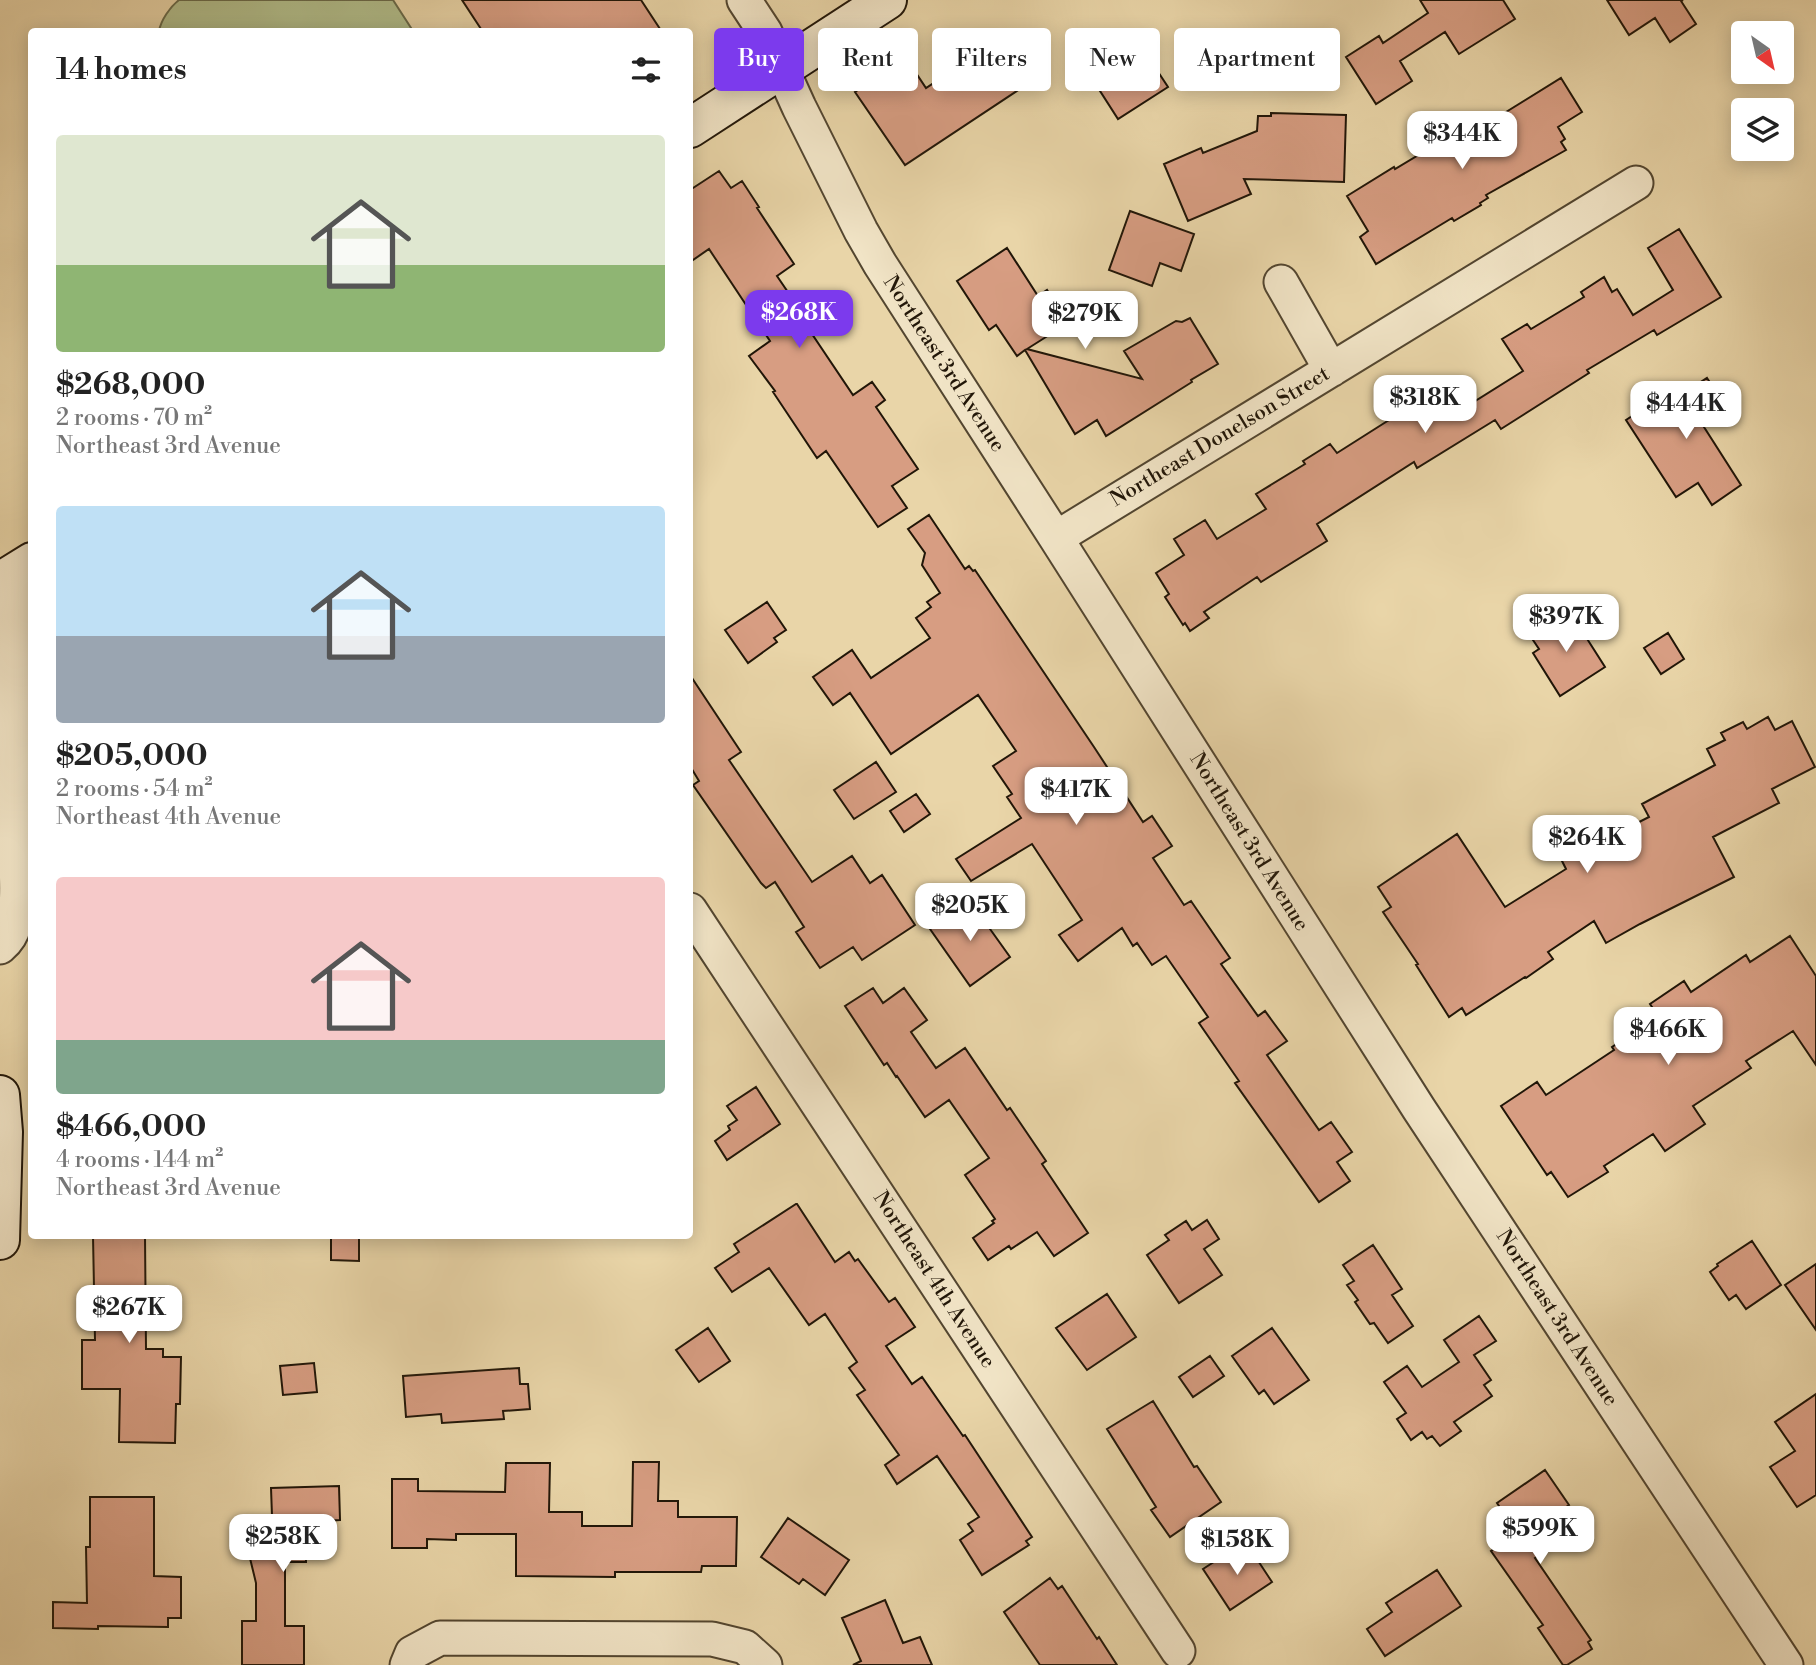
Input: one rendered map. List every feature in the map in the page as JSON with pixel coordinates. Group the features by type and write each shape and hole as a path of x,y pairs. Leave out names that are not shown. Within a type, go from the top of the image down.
{"street":[{"name":"Northeast 3rd Avenue","path":"744,0 762,28"},
{"path":"804,54 887,0"},
{"path":"693,126 747,91"},
{"name":"Northeast 3rd Avenue","path":"792,91 880,264 1419,1109 1786,1665"},
{"name":"Northeast Donelson Street","path":"1056,538 1636,183"},
{"path":"1281,282 1331,370"},
{"path":"0,947 11,936 15,905 16,572"},
{"name":"Northeast 4th Avenue","path":"693,915 1178,1651"},
{"path":"0,1095 3,1132 0,1240"},
{"path":"407,1665 412,1653 440,1638 712,1639 745,1647 765,1665"}],"green space":[{"path":"179,0 393,0 411,28 160,28 172,6"}],"building":[{"path":"462,0 641,0 659,28 480,28"},
{"path":"1420,0 1503,0 1515,19 1459,54 1445,32 1400,61 1412,81 1376,104 1346,57 1379,36 1383,43 1428,13"},
{"path":"1607,0 1683,0 1681,1 1696,24 1670,42 1655,18 1629,35"},
{"path":"1160,75 1168,87 1118,119 1100,91 1160,91"},
{"path":"918,76 926,88 932,84 932,91 1017,91 905,165 855,92 918,91"},
{"path":"1561,78 1582,112 1558,127 1565,139 1561,142 1566,150 1486,195 1488,198 1480,203 1481,205 1454,221 1452,218 1376,264 1360,237 1368,231 1347,196 1480,118 1485,125"},
{"path":"1271,113 1346,115 1344,182 1244,179 1251,194 1188,221 1164,164 1201,148 1203,153 1257,131 1258,116 1271,116"},
{"path":"719,171 731,188 742,181 794,264 777,276 811,326 808,328 853,395 872,382 885,400 876,407 918,469 892,486 907,508 878,527 826,451 817,458 773,392 775,391 749,356 770,341 709,249 693,260 693,188"},
{"path":"1130,211 1194,234 1181,271 1160,263 1152,286 1109,270"},
{"path":"1679,229 1721,297 1657,335 1654,330 1587,370 1589,373 1501,429 1495,420 1417,468 1414,462 1317,524 1327,541 1261,582 1257,577 1204,612 1209,618 1190,631 1185,623 1183,625 1165,597 1169,594 1156,573 1184,555 1174,539 1205,520 1217,539 1266,509 1256,494 1305,464 1303,461 1330,444 1337,453 1389,420 1383,411 1409,395 1422,416 1448,400 1456,413 1523,371 1502,339 1527,324 1531,329 1584,297 1581,292 1604,277 1612,292 1617,289 1633,315 1673,290 1648,248"},
{"path":"1007,248 1038,296 1047,290 1068,323 1027,349 1142,379 1124,351 1176,321 1182,322 1190,318 1218,364 1106,436 1097,420 1075,434 1025,350 1017,356 996,325 989,330 957,281"},
{"path":"1707,378 1729,411 1704,427 1741,485 1712,505 1698,483 1676,497 1626,420 1669,392 1673,400"},
{"path":"929,515 965,569 969,566 975,570 1143,822 1152,816 1172,846 1153,858 1184,905 1191,901 1230,958 1221,964 1258,1016 1265,1011 1287,1041 1267,1055 1319,1130 1331,1122 1352,1152 1337,1162 1350,1181 1319,1202 1235,1083 1239,1081 1199,1023 1208,1017 1166,956 1152,965 1137,943 1133,946 1122,928 1078,961 1059,935 1082,920 1032,844 971,881 956,859 1021,818 1007,797 1012,794 993,766 1016,751 978,695 891,754 850,693 833,705 813,677 852,650 871,678 930,638 916,618 931,607 927,602 940,593 922,565 925,553 908,529"},
{"path":"767,602 786,630 774,638 777,642 748,663 725,630"},
{"path":"1570,612 1605,667 1560,696 1533,653 1539,649 1531,637"},
{"path":"1668,633 1684,659 1661,674 1644,648"},
{"path":"693,680 741,752 729,760 812,882 852,856 870,883 882,875 915,925 862,960 853,947 820,968 796,932 804,927 775,882 766,888 761,883 693,785 699,781 693,771"},
{"path":"1768,717 1775,730 1792,721 1815,767 1772,789 1779,803 1713,837 1734,877 1606,943 1594,921 1548,952 1553,959 1526,978 1466,1015 1462,1008 1449,1017 1383,912 1391,907 1378,887 1457,834 1505,907 1566,869 1555,847 1591,829 1598,843 1649,817 1642,804 1715,765 1707,749 1725,740 1721,733 1743,722 1747,729"},
{"path":"876,762 896,792 854,819 834,790"},
{"path":"916,794 930,814 904,832 890,811"},
{"path":"970,901 1010,957 970,986 930,929"},
{"path":"1790,936 1816,976 1816,1065 1793,1031 1746,1061 1751,1068 1693,1106 1705,1124 1665,1151 1653,1134 1604,1166 1608,1172 1568,1197 1551,1172 1547,1175 1501,1106 1537,1082 1546,1095 1614,1050 1612,1047 1658,1016 1650,1004 1684,981 1691,992 1746,955 1750,962"},
{"path":"873,988 883,1003 904,988 927,1020 911,1032 936,1068 965,1048 1046,1161 1042,1164 1088,1233 1054,1256 1037,1232 988,1260 973,1238 994,1223 992,1221 995,1219 965,1175 989,1158 949,1100 925,1117 887,1063 884,1065 845,1006"},
{"path":"756,1087 780,1124 727,1160 715,1141 730,1130 728,1126 737,1120 727,1106"},
{"path":"796,1204 835,1262 849,1252 855,1261 858,1259 889,1302 895,1298 915,1327 886,1346 912,1384 922,1377 963,1436 965,1435 1032,1537 1026,1541 1029,1545 982,1575 960,1540 973,1531 968,1524 979,1517 937,1456 897,1484 885,1465 899,1455 857,1395 865,1390 849,1368 857,1362 825,1314 809,1325 769,1268 732,1292 715,1268 739,1252 734,1244"},
{"path":"1207,1220 1219,1239 1204,1249 1222,1275 1179,1303 1147,1255 1169,1240 1165,1235 1186,1221 1192,1230"},
{"path":"93,1239 145,1239 146,1349 163,1349 163,1357 181,1357 180,1404 176,1404 175,1443 119,1442 120,1389 82,1389 82,1340 95,1340"},
{"path":"331,1239 359,1239 359,1261 331,1260"},
{"path":"1752,1241 1781,1285 1746,1309 1736,1295 1729,1300 1710,1272 1717,1264"},
{"path":"1373,1245 1402,1289 1392,1295 1413,1326 1388,1343 1374,1323 1370,1324 1355,1302 1358,1300 1347,1285 1354,1281 1343,1265"},
{"path":"1816,1264 1816,1330 1785,1285"},
{"path":"1107,1294 1136,1337 1087,1370 1056,1328"},
{"path":"1479,1316 1496,1341 1474,1355 1491,1380 1484,1385 1492,1396 1454,1422 1461,1431 1440,1446 1432,1436 1427,1439 1422,1432 1411,1440 1397,1419 1406,1413 1384,1382 1407,1366 1422,1387 1459,1362 1444,1340"},
{"path":"708,1328 730,1361 699,1382 676,1350"},
{"path":"1272,1328 1309,1380 1274,1404 1264,1390 1259,1394 1232,1356"},
{"path":"1210,1356 1224,1376 1193,1397 1179,1377"},
{"path":"314,1363 317,1392 283,1395 280,1366"},
{"path":"519,1368 520,1384 528,1384 530,1409 503,1411 504,1419 442,1423 441,1414 406,1417 403,1376"},
{"path":"1816,1394 1816,1495 1797,1507 1770,1467 1795,1451 1775,1422"},
{"path":"1153,1401 1194,1467 1197,1466 1221,1502 1170,1537 1151,1510 1156,1507 1107,1429"},
{"path":"633,1462 659,1462 658,1501 678,1501 678,1517 737,1517 736,1566 702,1566 701,1572 615,1572 615,1577 516,1576 516,1534 456,1534 456,1540 427,1539 427,1548 392,1548 392,1479 418,1479 418,1491 505,1492 506,1463 550,1463 549,1512 582,1512 582,1526 632,1526"},
{"path":"1545,1470 1569,1505 1532,1530 1547,1550 1535,1558 1591,1640 1588,1642 1592,1649 1567,1665 1563,1665 1538,1628 1543,1625 1491,1551 1517,1533 1497,1503"},
{"path":"339,1486 340,1520 305,1522 306,1562 285,1562 285,1626 304,1626 304,1665 242,1665 242,1621 256,1621 256,1583 248,1550 273,1544 271,1488"},
{"path":"90,1497 154,1497 154,1576 181,1577 181,1618 168,1618 168,1627 53,1628 53,1602 87,1603 86,1547 90,1547"},
{"path":"788,1518 849,1560 825,1595 803,1579 799,1584 761,1557"},
{"path":"1234,1549 1240,1557 1251,1550 1272,1582 1230,1610 1203,1569"},
{"path":"1437,1570 1461,1606 1385,1656 1367,1629 1392,1612 1386,1603"},
{"path":"1050,1578 1058,1589 1062,1586 1117,1665 1040,1665 1004,1612"},
{"path":"885,1600 903,1643 920,1637 932,1665 853,1665 861,1661 842,1618"}]}
